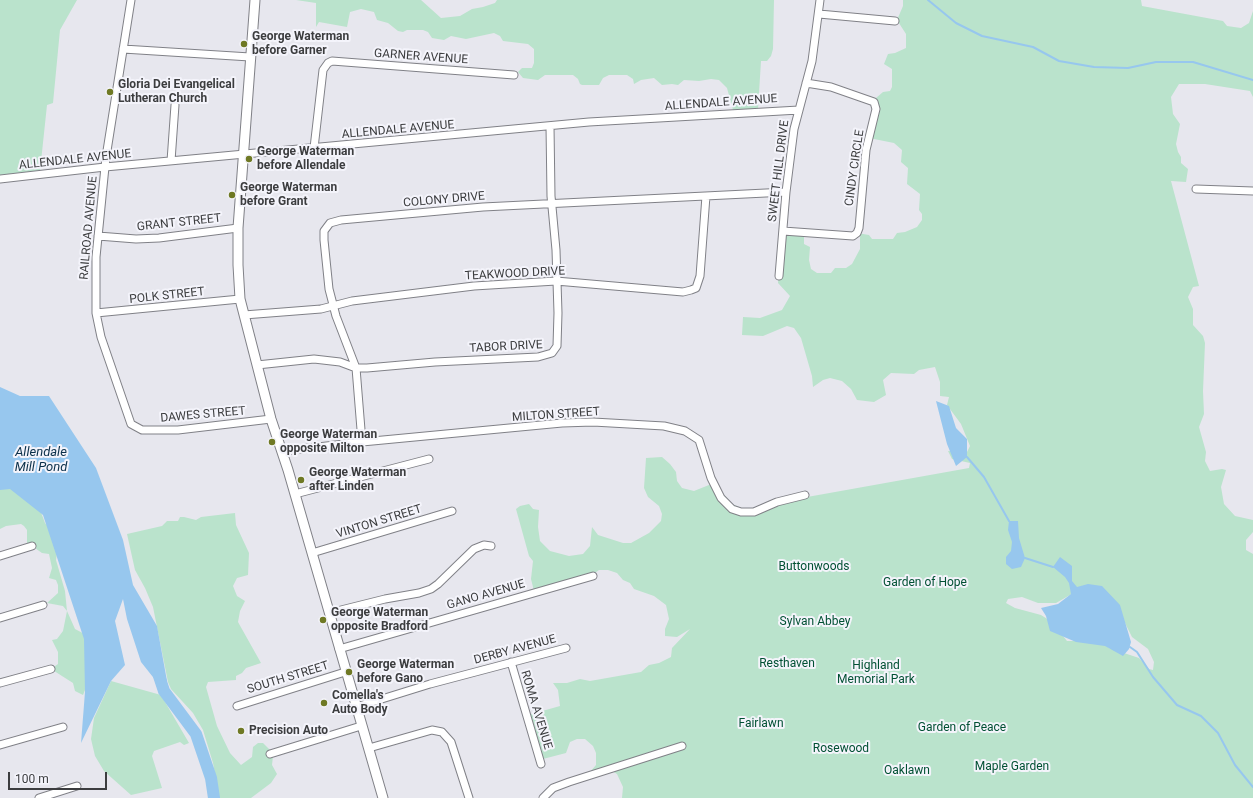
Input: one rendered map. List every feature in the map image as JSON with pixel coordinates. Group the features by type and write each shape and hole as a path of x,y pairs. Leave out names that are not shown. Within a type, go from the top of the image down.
{"main road":[{"path":"255,0 238,228 240,299 272,418 383,798"}],"street":[{"name":"RAILROAD AVENUE","path":"131,0 105,167 98,236 95,287 96,313 101,337 129,419 131,424 136,428"},
{"name":"SWEET HILL DRIVE","path":"779,276 786,192 799,110 812,61 820,0"},
{"path":"819,14 895,21"},
{"path":"123,49 250,57"},
{"name":"GARNER AVENUE","path":"314,148 323,70 328,63 332,61 514,75"},
{"name":"CINDY CIRCLE","path":"783,231 853,236 858,233 859,228 866,150 876,109 874,102 831,87 806,83"},
{"path":"171,161 175,105"},
{"name":"ALLENDALE AVENUE","path":"0,179 105,167 550,126 799,110"},
{"name":"TABOR DRIVE","path":"257,365 314,359 340,362 356,368 367,368 435,362 548,356 557,346 556,250 552,204 550,126"},
{"path":"1196,189 1253,191"},
{"name":"COLONY DRIVE","path":"362,442 356,368 333,305 324,240 326,226 334,221 483,207 786,192"},
{"name":"TEAKWOOD DRIVE","path":"244,316 321,308 333,305 474,286 556,281 683,292 691,290 696,288 700,276 706,196"},
{"name":"GRANT STREET","path":"98,236 136,239 159,238 238,228"},
{"name":"POLK STREET","path":"96,313 240,299"},
{"name":"DAWES STREET","path":"136,428 148,431 178,430 272,418"},
{"name":"MILTON STREET","path":"282,451 562,423 593,422 676,427 694,435 699,440 711,478 721,498 732,509 741,512 754,512 777,502 805,495"},
{"path":"295,494 429,459"},
{"name":"VINTON STREET","path":"312,553 452,511"},
{"path":"329,613 385,598 419,593 431,589 474,549 484,545 491,546"},
{"path":"0,556 32,546"},
{"name":"GANO AVENUE","path":"339,649 371,638 593,576"},
{"path":"0,618 43,606"},
{"name":"DERBY AVENUE","path":"356,707 511,662 566,648"},
{"name":"ROMA AVENUE","path":"511,662 541,764"},
{"path":"0,683 51,669"},
{"name":"SOUTH STREET","path":"237,706 345,672"},
{"path":"270,754 361,726"},
{"path":"0,745 63,727"},
{"path":"368,748 432,730 442,732 451,742 469,798"},
{"path":"543,798 553,788 569,782 682,746"},
{"path":"39,798 77,786"}],"green space":[{"path":"0,0 77,0 60,30 53,103 47,105 40,171 0,175"},
{"path":"296,0 421,0 441,18 460,16 472,9 495,3 497,0 774,0 773,49 771,56 767,61 761,61 758,109 733,110 727,88 719,80 684,80 678,85 662,85 654,78 641,80 634,84 633,79 627,75 609,75 603,78 599,85 582,85 573,75 545,75 538,80 523,78 518,72 522,68 532,68 534,63 534,49 528,44 503,41 500,36 494,33 466,39 451,36 444,40 432,38 428,32 423,30 398,31 388,23 377,20 374,12 361,9 350,12 347,27 319,22 316,27 316,3"},
{"path":"903,0 1141,0 1142,6 1223,21 1227,26 1241,28 1249,23 1253,11 1253,97 1250,91 1205,84 1179,84 1171,97 1173,114 1180,124 1176,144 1181,157 1181,163 1188,169 1186,182 1171,181 1199,286 1193,287 1188,297 1193,309 1193,325 1203,336 1205,343 1203,391 1204,414 1199,427 1206,452 1205,461 1210,471 1222,469 1226,470 1221,487 1224,504 1235,516 1253,520 1253,532 1246,540 1246,550 1253,554 1253,798 622,798 623,787 617,774 612,771 590,772 596,765 596,753 593,746 585,739 577,739 570,742 566,753 539,760 528,715 560,706 558,690 553,683 567,683 580,679 590,681 641,672 649,665 659,663 671,657 672,648 690,629 677,637 665,636 665,629 669,619 666,605 654,596 634,589 630,583 623,580 617,573 608,570 599,570 592,575 534,591 531,579 533,561 529,556 516,509 520,506 529,504 533,509 539,510 538,527 540,541 550,551 569,556 583,554 590,546 592,527 598,535 623,543 631,543 649,533 661,521 662,514 659,506 648,497 644,488 646,458 662,457 676,472 677,481 682,488 694,491 714,483 732,504 748,511 796,499 969,468 970,463 952,459 948,451 967,452 970,446 961,424 947,405 949,397 940,396 940,382 935,367 919,370 914,374 891,373 883,380 886,395 874,402 857,400 851,389 842,381 830,378 823,380 813,387 812,376 801,338 794,328 787,326 763,336 742,335 743,317 760,318 782,310 790,296 778,283 784,228 804,229 804,244 810,247 809,260 811,269 817,273 831,273 835,268 846,268 852,264 860,249 860,237 857,233 869,235 872,239 893,239 897,233 905,232 917,227 922,220 922,214 919,210 920,194 907,184 908,168 901,162 902,150 894,143 869,138 876,98 883,92 890,91 892,87 892,69 884,64 888,54 895,53 906,48 906,34 897,20 903,6","holes":["1077,591 1125,623 1132,637 1148,649 1154,662 1153,670 1149,669 1139,658 1109,648 1103,643 1086,637 1074,641 1067,641 1052,622 1041,615 1015,608 1006,603 1008,599 1022,597 1038,603 1056,603"]},
{"path":"0,478 39,507 45,523 53,533 58,546 56,560 65,591 67,611 63,606 47,603 58,593 58,585 56,580 49,578 52,568 49,554 42,553 32,546 27,545 27,530 21,524 6,526 0,529"},
{"path":"235,513 236,525 249,553 248,575 237,578 233,586 237,596 245,601 240,611 238,622 261,663 246,668 242,673 236,676 236,680 208,682 206,687 217,726 230,753 241,765 252,757 253,747 258,743 263,743 271,751 273,756 272,765 277,774 271,783 251,798 219,798 213,763 203,730 193,713 171,689 168,682 153,607 135,570 127,534 162,526 167,521 178,521 180,517 196,520 201,517"},
{"path":"67,611 75,629 90,637 87,685 83,695 75,691 73,683 51,669 58,664 58,652 52,640 57,639 63,631"},
{"path":"111,681 161,695 189,743 184,745 180,742 154,751 152,756 162,788 131,795 104,771 95,756 91,739 94,718"}],"water":[{"name":"Allendale Mill Pond","path":"0,387 20,396 49,396 96,468 123,540 133,585 157,626 167,681 164,691 141,662 127,619 123,599 115,621 125,665 111,681 81,743 85,692 84,639 43,515 10,489 0,490"},
{"path":"936,401 949,406 956,428 967,439 967,457 956,466 947,444"},
{"path":"1009,521 1018,521 1019,538 1025,558 1021,567 1012,569 1006,564 1006,557 1011,551 1012,542 1008,530"},
{"path":"1060,557 1072,566 1072,581 1077,587 1088,584 1102,586 1120,605 1131,642 1129,649 1123,656 1105,646 1076,642 1050,631 1046,616 1041,608 1058,604 1071,594 1069,583 1065,577 1053,567"}],"waterway":[{"path":"928,0 956,23 982,36 1033,47 1059,61 1094,67 1128,68 1156,62 1193,62 1253,80"},
{"path":"967,457 984,477 1009,521"},
{"path":"1025,558 1053,567"},
{"path":"1130,647 1137,652 1153,677 1177,705 1201,716 1218,733 1235,765 1253,787"},
{"path":"159,676 164,691 196,734 211,778 214,798"}],"place":[{"name":"George Waterman before Garner","path":"244,44"},
{"name":"Gloria Dei Evangelical Lutheran Church","path":"110,92"},
{"name":"George Waterman before Allendale","path":"249,159"},
{"name":"George Waterman before Grant","path":"232,195"},
{"name":"George Waterman opposite Milton","path":"272,442"},
{"name":"George Waterman after Linden","path":"301,480"},
{"name":"George Waterman opposite Bradford","path":"323,620"},
{"name":"George Waterman before Gano","path":"349,672"},
{"name":"Comella's Auto Body","path":"324,703"},
{"name":"Precision Auto","path":"241,731"}],"park label":[{"name":"Buttonwoods","path":"814,567"},
{"name":"Garden of Hope","path":"925,583"},
{"name":"Sylvan Abbey","path":"815,622"},
{"name":"Resthaven","path":"787,664"},
{"name":"Highland Memorial Park","path":"876,673"},
{"name":"Fairlawn","path":"761,724"},
{"name":"Garden of Peace","path":"962,728"},
{"name":"Rosewood","path":"841,749"},
{"name":"Maple Garden","path":"1012,767"},
{"name":"Oaklawn","path":"907,771"}]}
